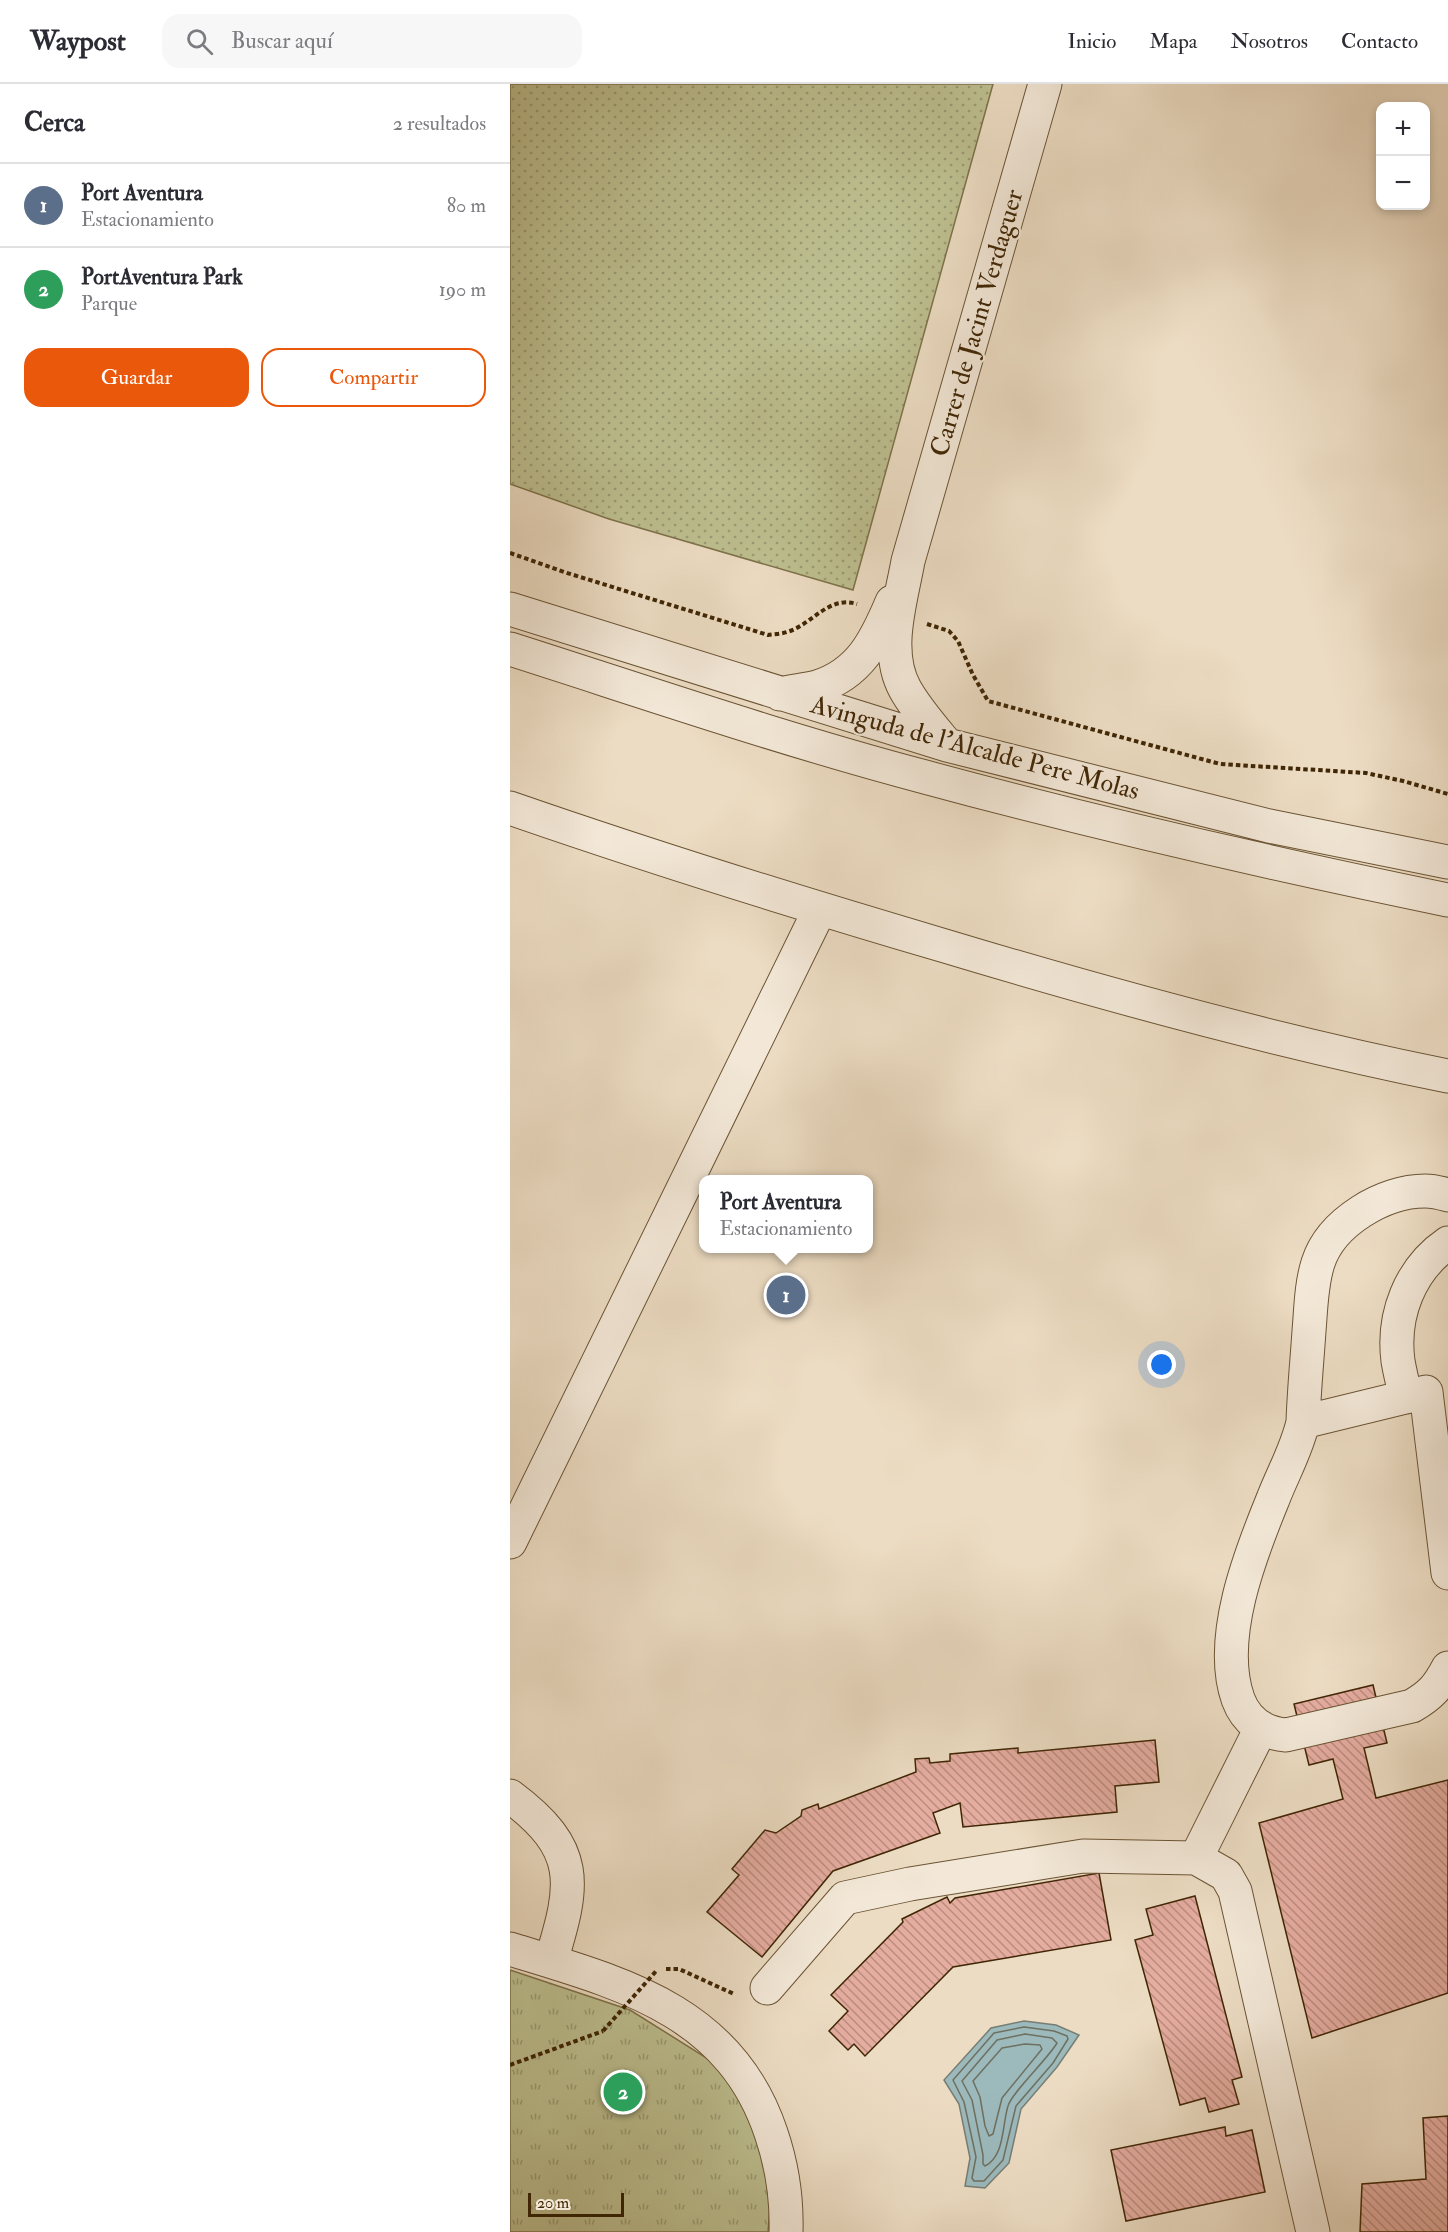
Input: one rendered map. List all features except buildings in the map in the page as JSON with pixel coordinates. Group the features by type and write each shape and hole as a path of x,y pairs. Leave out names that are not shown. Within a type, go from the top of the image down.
{"street":[{"name":"Carrer de Jacint Verdaguer","path":"947,745 904,688 895,654 893,614 1045,84"},
{"name":"Avinguda de l'Alcalde Pere Molas","path":"510,609 947,745 1269,826 1448,862"},
{"name":"Carrer de Jacint Verdaguer","path":"779,694 818,686 848,673 871,646 893,614"},
{"name":"Avinguda de l'Alcalde Pere Molas","path":"510,649 780,735 925,777 1251,859 1448,900"},
{"path":"510,808 649,856 1109,995 1347,1056 1448,1076"},
{"path":"510,1542 820,909"},
{"path":"1448,1195 1425,1191 1379,1202 1361,1210 1346,1222 1329,1241 1318,1261 1312,1288 1303,1422 1299,1440 1251,1556 1242,1589 1232,1646 1231,1669 1242,1708 1251,1721 1275,1734 1298,1734 1412,1706 1437,1688 1448,1668"},
{"path":"1448,1243 1432,1256 1410,1284 1399,1320 1398,1350 1426,1392 1448,1573"},
{"path":"1303,1422 1426,1392"},
{"path":"1196,1858 1261,1728"},
{"path":"510,1796 550,1833 561,1849 567,1869 566,1914 551,1961"},
{"path":"767,1988 845,1898 910,1884 1083,1856 1196,1858 1226,1875 1235,1891 1312,2232"},
{"path":"510,1949 551,1961 655,2001 698,2026 738,2066 766,2116 775,2145 784,2183 786,2232"}],"path":[{"name":"Avinguda de l'Alcalde Pere Molas","path":"510,553 768,635 788,632 836,602 849,602 948,631 958,641 987,701 1220,764 1366,773 1448,794"},
{"path":"510,2065 603,2031 657,1970 679,1969 742,1998 756,1996 767,1988"}],"green space":[{"path":"510,84 993,84 853,590 609,519 510,484"},
{"path":"510,1970 630,2010 721,2067 750,2117 772,2181 768,2232 510,2232"}],"water":[{"path":"1024,2021 1056,2025 1079,2035 1057,2067 1021,2109 1009,2163 985,2188 965,2186 970,2158 959,2104 944,2080 991,2028"}],"place":[{"name":"Port Aventura","path":"786,1295"},
{"name":"PortAventura Park","path":"623,2092"}]}
